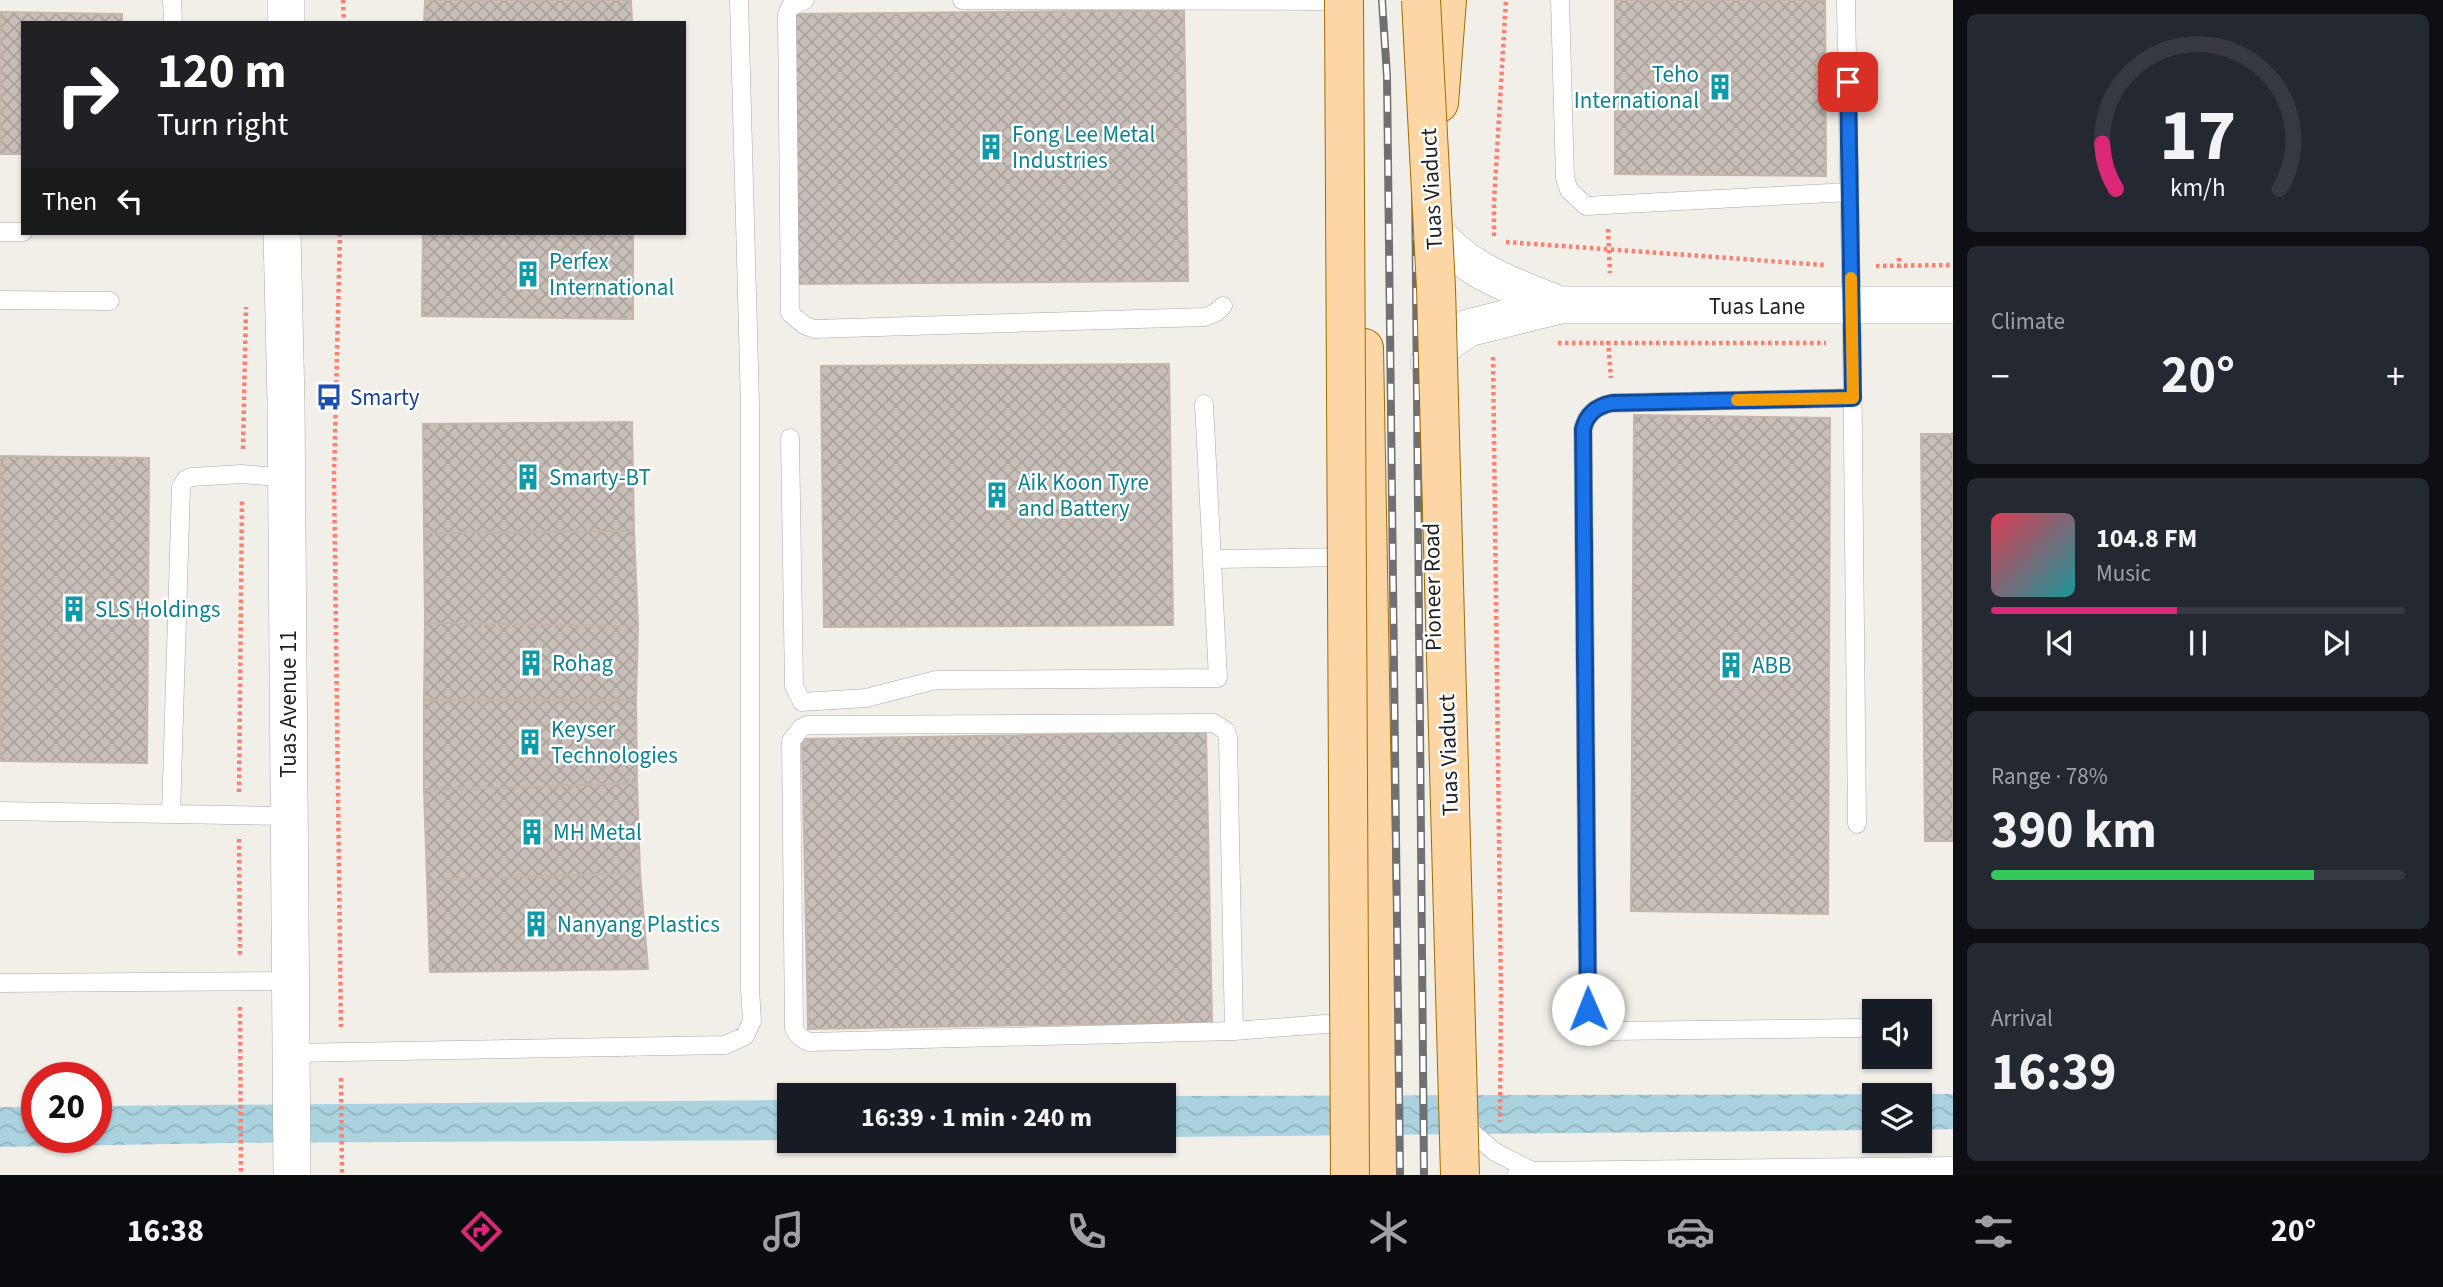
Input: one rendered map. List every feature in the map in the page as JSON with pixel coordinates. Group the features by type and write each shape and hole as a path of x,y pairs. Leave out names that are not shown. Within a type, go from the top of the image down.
{"main road":[{"path":"1349,0 1369,557 1380,1175"},
{"path":"1349,0 1350,1175"},
{"name":"Tuas Viaduct","path":"1421,0 1436,288 1460,1175"},
{"name":"Pioneer Road","path":"1444,1175 1429,362 1430,227 1447,0"}],"street":[{"path":"286,0 286,21"},
{"name":"Tuas Lane","path":"1430,227 1447,247 1471,266 1495,279 1560,305"},
{"name":"Tuas Avenue 11","path":"282,235 287,478 292,1175"},
{"name":"Tuas Lane","path":"1429,362 1461,331 1560,305 1953,305"}],"lane":[{"path":"172,0 173,21"},
{"path":"290,1053 725,1045 745,1036 752,1021 750,405 739,0"},
{"path":"805,0 790,7 787,14 790,313 804,325 814,329 1205,317 1223,306"},
{"path":"962,0 1349,0"},
{"path":"1560,0 1564,178 1569,190 1586,206 1850,192"},
{"path":"1846,0 1857,824"},
{"path":"0,232 21,232"},
{"path":"0,300 110,301"},
{"path":"1853,398 1612,403 1600,405 1585,420 1588,1009 1593,1021 1608,1031 1860,1028"},
{"path":"790,438 794,686 803,702 866,698 936,680 1218,678 1204,404"},
{"path":"171,814 181,487 186,479 192,477 242,474 287,478"},
{"path":"1212,559 1369,557"},
{"path":"1234,1031 1228,738 1220,726 1214,723 807,725 795,734 791,741 794,1028 800,1037 809,1042 1234,1031 1325,1024 1377,1028"},
{"path":"0,811 289,816"},
{"path":"0,983 290,981"},
{"path":"1442,1107 1524,1173 1953,1167"}],"path":[{"path":"343,0 344,21"},
{"path":"1506,0 1493,202 1494,242 1851,267 1953,265"},
{"path":"340,235 334,477 342,1175"},
{"path":"240,1175 239,815 246,300"},
{"path":"1493,321 1501,997 1499,1131"}],"water":[{"path":"1862,1094 1862,1130 1176,1137 1176,1096"},
{"path":"1932,1094 1953,1094 1953,1129 1932,1130"},
{"path":"777,1100 777,1140 112,1145 112,1106"},
{"path":"0,1107 21,1107 21,1147 0,1147"}],"building":[{"path":"425,0 631,0 632,21 424,21"},
{"name":"Teho International","path":"1615,0 1825,0 1826,176 1615,174"},
{"name":"Fong Lee Metal Industries","path":"1184,10 1188,281 798,284 795,14"},
{"path":"0,12 122,14 122,21 21,21 21,154 0,154"},
{"name":"Perfex International","path":"423,235 633,235 633,319 422,316"},
{"name":"Aik Koon Tyre and Battery","path":"1169,364 1173,625 824,627 821,366"},
{"name":"ABB","path":"1634,415 1830,418 1828,914 1631,911"},
{"name":"Smarty-BT","path":"632,422 634,531 424,533 423,424"},
{"path":"1921,434 1953,434 1953,841 1925,841"},
{"name":"SLS Holdings","path":"0,456 149,458 147,763 0,761"},
{"path":"634,531 638,626 425,623 424,533"},
{"name":"Rohag","path":"425,623 638,626 636,700 424,700"},
{"name":"Keyser Technologies","path":"424,700 636,700 637,783 424,790"},
{"path":"1206,732 1212,1022 808,1029 802,739"},
{"name":"MH Metal","path":"637,783 640,873 427,880 424,790"},
{"name":"Nanyang Plastics","path":"640,873 648,969 430,972 427,880"}],"railway":[{"path":"1382,0 1387,76 1400,1175"},
{"path":"1416,0 1414,61 1424,1175"}],"slow traffic":[{"path":"1737,400 1853,398 1851,278"}],"place":[{"name":"Teho International","path":"1720,87"},
{"name":"Fong Lee Metal Industries","path":"991,147"},
{"name":"Perfex International","path":"528,274"},
{"name":"Smarty","path":"329,397"},
{"name":"Smarty-BT","path":"528,477"},
{"name":"Aik Koon Tyre and Battery","path":"997,495"},
{"name":"SLS Holdings","path":"74,609"},
{"name":"Rohag","path":"531,663"},
{"name":"ABB","path":"1731,665"},
{"name":"Keyser Technologies","path":"530,742"},
{"name":"MH Metal","path":"532,832"},
{"name":"Nanyang Plastics","path":"536,924"}],"route":[{"path":"1588,1009 1585,420 1600,405 1612,403 1853,398 1848,82"}]}
